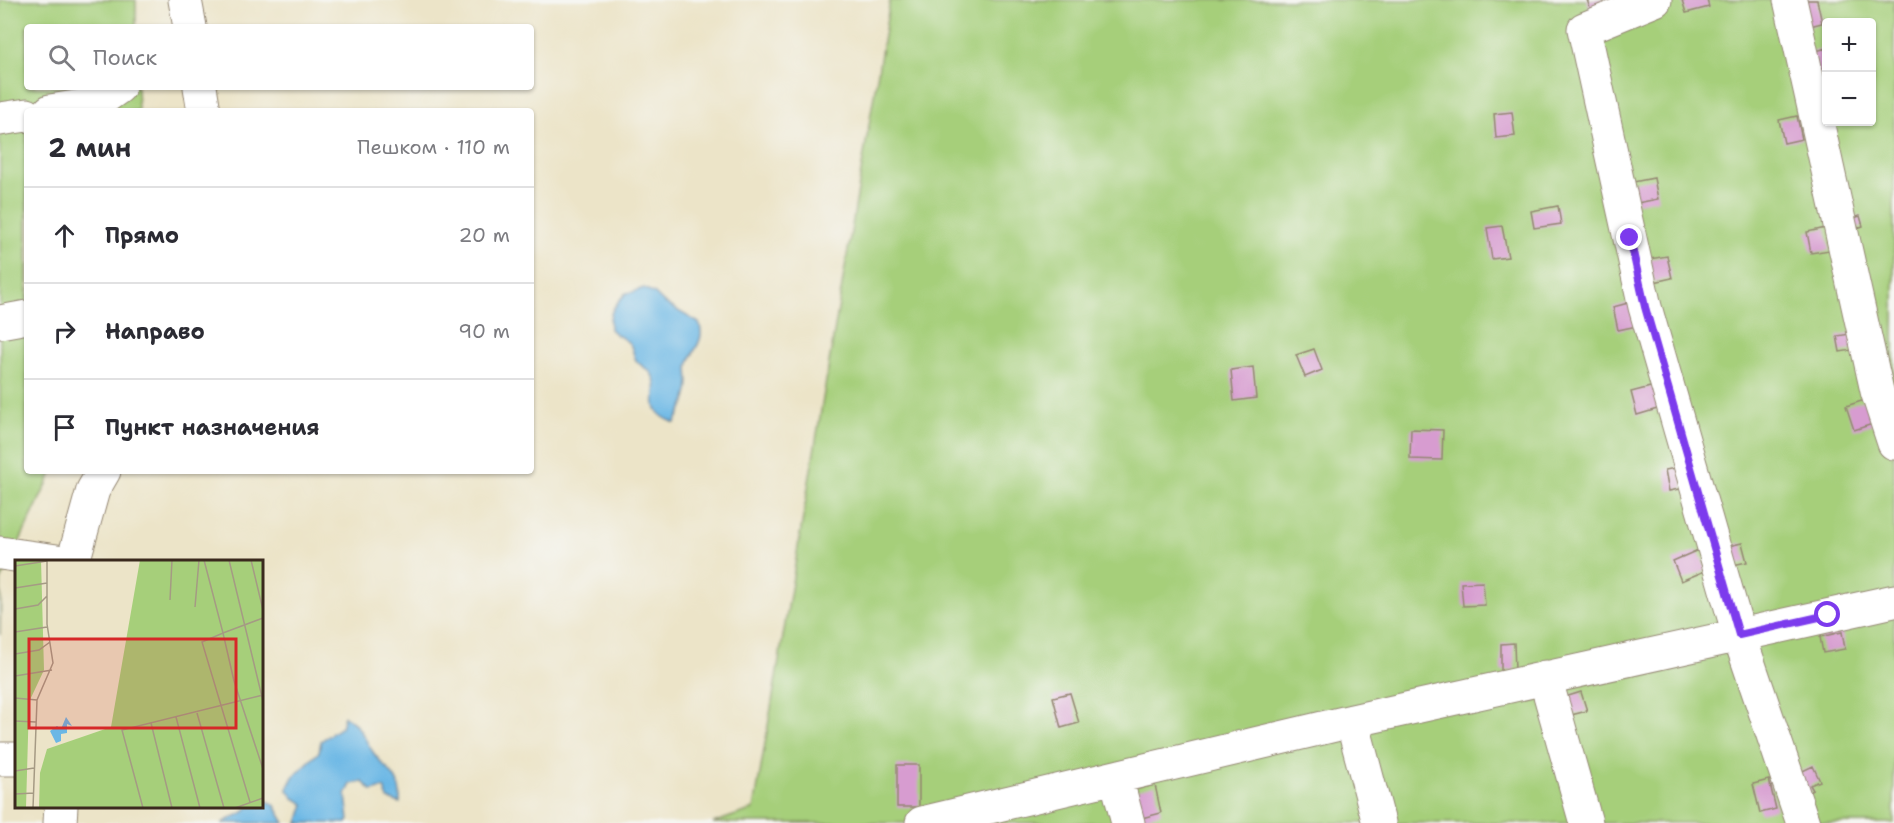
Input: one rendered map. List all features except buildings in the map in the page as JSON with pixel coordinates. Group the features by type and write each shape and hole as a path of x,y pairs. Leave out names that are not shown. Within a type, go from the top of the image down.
{"street":[{"path":"185,0 189,24"},
{"path":"1655,0 1584,30 1645,307 1739,635 1803,823"},
{"path":"1790,0 1877,391 1894,442"},
{"path":"69,108 95,104 115,90"},
{"path":"200,90 204,108"},
{"path":"0,119 24,115"},
{"path":"0,322 24,318"},
{"path":"74,560 93,490 102,474"},
{"path":"0,553 50,560"},
{"path":"922,823 1352,721 1894,601"},
{"path":"1545,677 1586,823"},
{"path":"1352,721 1379,823"},
{"path":"1116,777 1128,823"},
{"path":"60,823 61,808"}],"green space":[{"path":"0,0 136,0 136,24 24,24 24,90 137,90 138,108 24,108 24,474 52,474 1,581 0,635"},
{"path":"890,0 1894,0 1894,823 713,823 754,809"}],"water":[{"path":"644,288 699,323 701,329 700,339 688,365 689,388 683,408 675,423 658,412 655,406 655,380 651,373 636,360 629,343 610,329 611,313 619,301 626,293"},
{"path":"344,716 358,727 378,759 396,779 400,803 388,799 384,788 372,791 363,782 351,784 346,795 349,820 347,823 298,823 304,804 294,798 287,789 293,777 319,752 321,741 341,727"},
{"path":"262,799 274,804 285,823 222,823 244,812 247,808 262,808"}],"route":[{"path":"1630,238 1645,307 1739,635 1828,615"}]}
